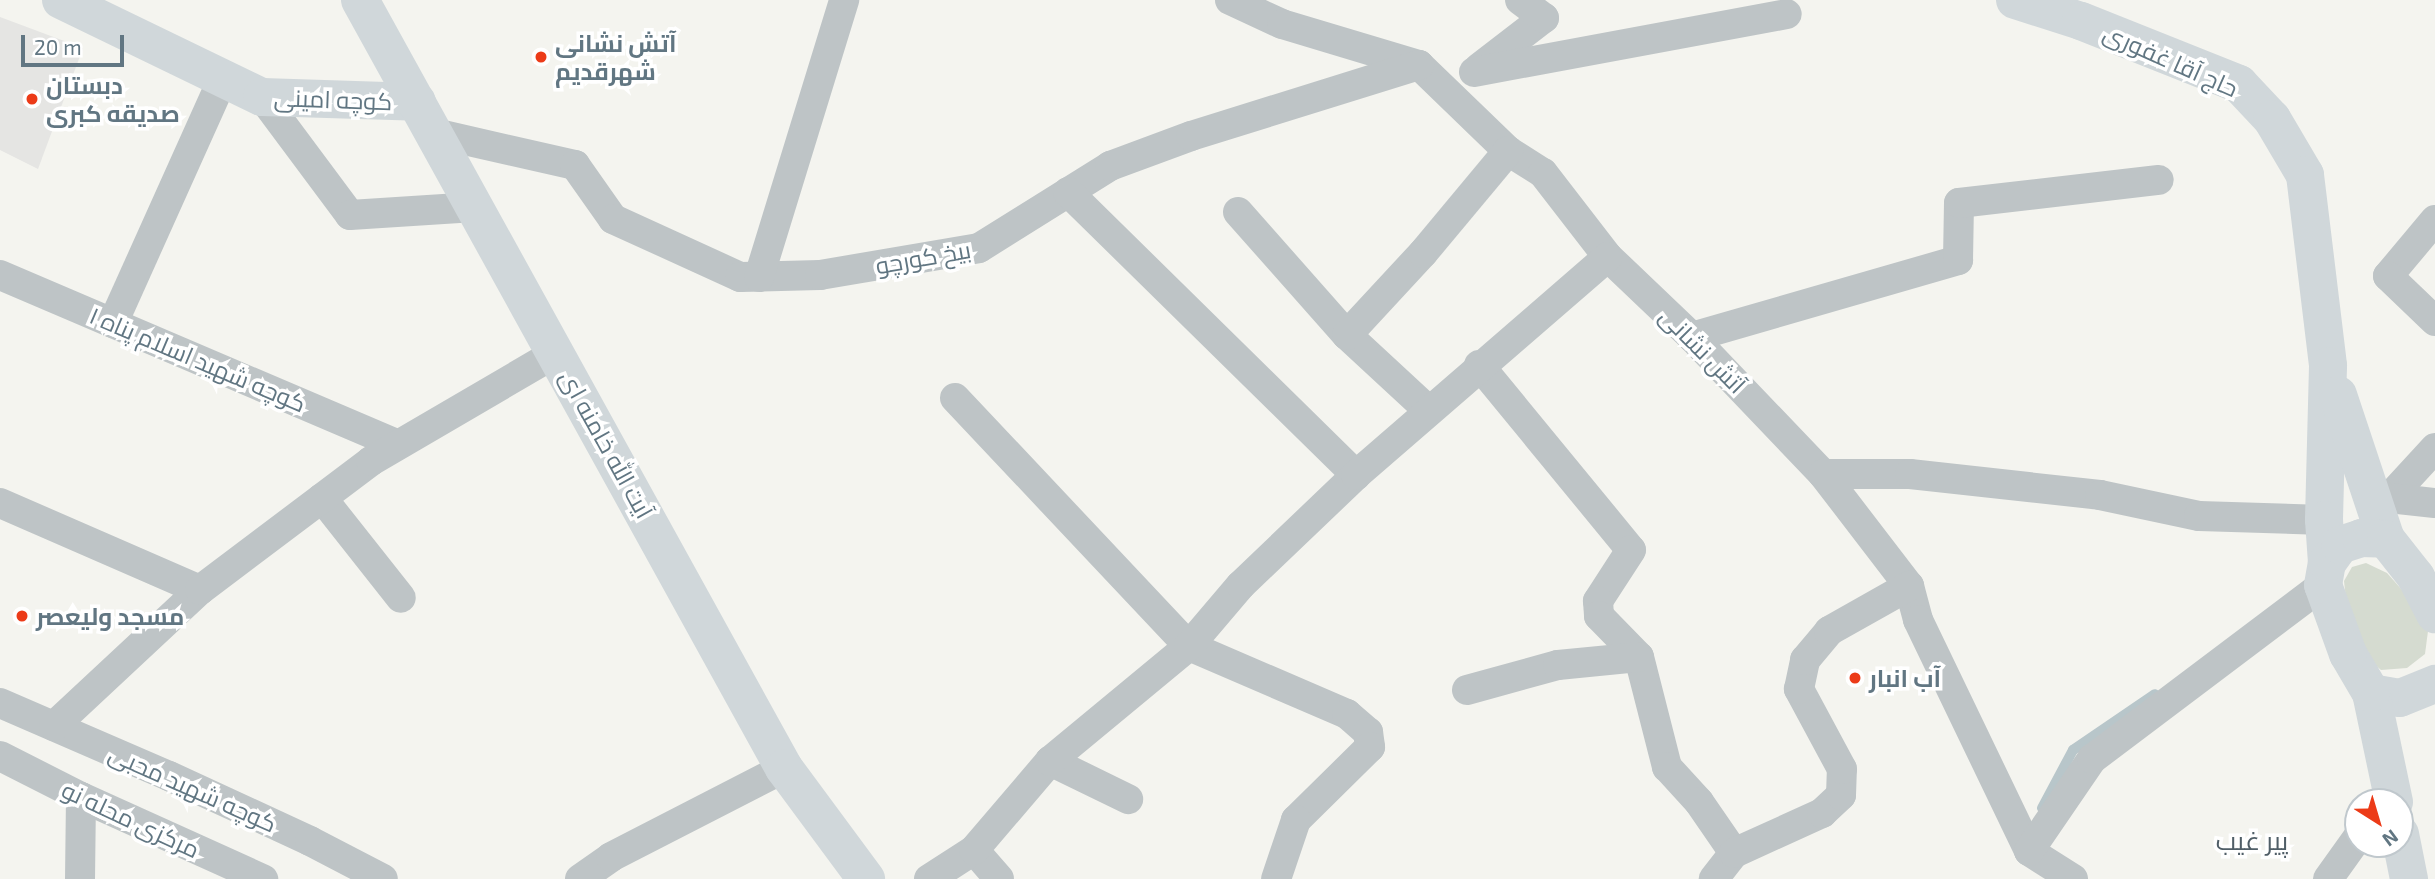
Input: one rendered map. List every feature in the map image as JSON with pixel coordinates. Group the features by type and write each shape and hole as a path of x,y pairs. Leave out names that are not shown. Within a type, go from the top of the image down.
{"main road":[{"name":"کوچه امینی","path":"61,0 262,97 425,118"},
{"name":"آیت الله خامنه ای","path":"360,0 784,768 866,879"},
{"name":"حاج آقا غفوری","path":"2015,0 2081,21 2239,84 2272,119 2305,175 2328,366 2325,574 2348,654 2371,693 2388,788"},
{"name":"حاج آقا غفوری","path":"2328,366 2378,521 2416,577 2434,610"},
{"path":"2325,574 2340,545 2378,521"},
{"path":"2371,693 2400,698 2435,684"},
{"path":"2405,858 2409,879"}],"street":[{"path":"759,277 844,0"},
{"name":"آتش نشانی","path":"1230,0 1277,12 1419,65 1508,151 1543,173 1608,257 1692,337 1823,474 1909,586 1918,620 2029,851"},
{"path":"1520,0 1552,9"},
{"path":"1449,92 1552,9"},
{"path":"1474,72 1787,14"},
{"name":"بیخ کورچو","path":"425,118 575,165 613,219 740,277 820,275 979,248 1110,166 1191,136 1419,65"},
{"path":"113,323 223,78"},
{"path":"262,97 350,215 475,207"},
{"path":"1347,335 1423,253 1508,151"},
{"path":"1692,337 1958,260 1959,203 2159,180"},
{"path":"1068,192 1356,475"},
{"path":"1238,212 1347,335 1429,411"},
{"path":"2435,220 2388,276 2435,321"},
{"path":"929,879 974,850 1050,761 1189,646 1241,585 1356,475 1479,365 1608,257"},
{"name":"کوچه شهید اسلام پناه ۱","path":"0,275 396,444"},
{"path":"54,726 200,590 322,498 396,444 556,353"},
{"path":"1479,365 1630,550 1598,601 1599,616 1639,657 1667,767 1680,785 1699,802 1734,853"},
{"path":"955,398 1189,646 1347,714 1368,732 1370,747 1296,820 1276,879"},
{"path":"2378,521 2435,448"},
{"path":"1823,474 1910,474 2100,495 2199,516 2324,520"},
{"path":"322,498 401,598"},
{"path":"0,503 200,590"},
{"path":"2378,521 2435,503"},
{"path":"2073,879 2029,851 2092,759 2325,574"},
{"path":"1714,879 1734,853 1822,813 1841,795 1842,769 1799,689 1805,660 1829,631 1909,586"},
{"path":"1466,690 1559,665 1639,657"},
{"name":"کوچه شهید محبی","path":"0,703 310,841 383,879"},
{"name":"مرکزی محله نو","path":"0,755 80,797 263,879"},
{"path":"1050,761 1128,799"},
{"path":"580,879 611,857 784,768"},
{"path":"80,797 80,879"},
{"path":"974,850 999,879"},
{"path":"2328,879 2344,857"}],"shaded area":[{"name":"دبستان صدیقه کبری","path":"0,17 83,48 38,169 0,150"},
{"path":"2366,563 2387,573 2411,600 2428,631 2425,654 2407,668 2381,670 2360,652 2349,625 2344,581 2352,567"}],"waterway":[{"path":"2042,808 2073,750 2155,694"}],"place":[{"name":"آتش نشانی شهرقدیم","path":"541,57"},
{"name":"دبستان صدیقه کبری","path":"32,99"},
{"name":"مسجد ولیعصر","path":"22,616"},
{"name":"آب انبار","path":"1855,678"}],"district":[{"name":"پیر غیب","path":"2252,840"}]}
